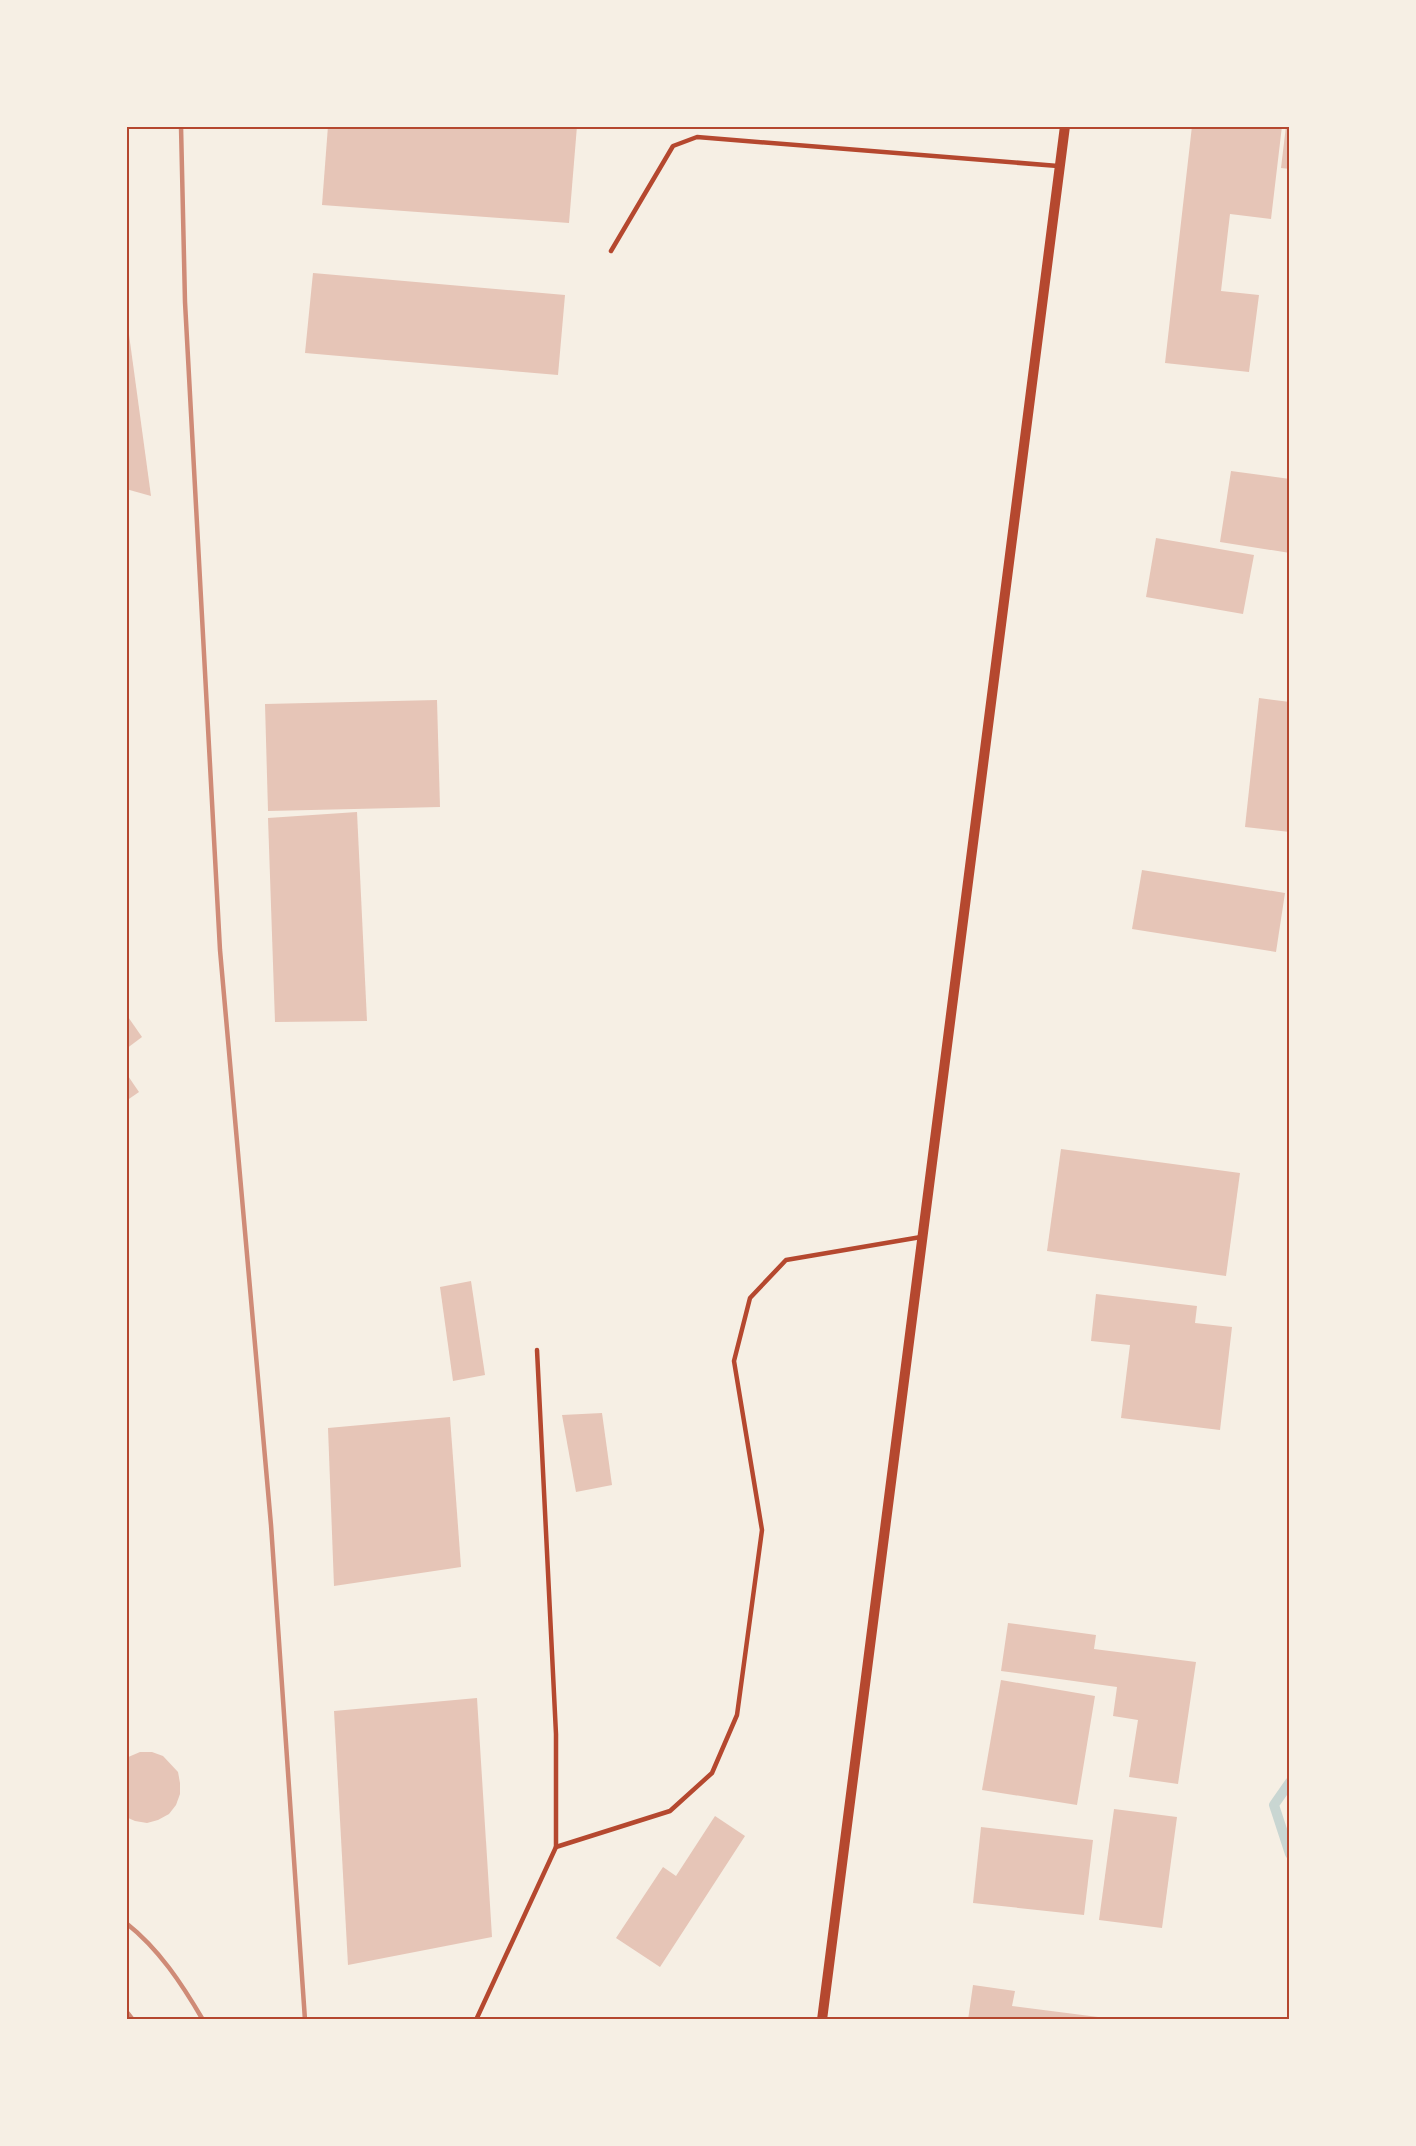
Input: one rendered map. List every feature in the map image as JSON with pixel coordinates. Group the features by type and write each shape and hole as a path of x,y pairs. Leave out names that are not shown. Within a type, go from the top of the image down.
{"street":[{"path":"822,2020 1065,126"}],"lane":[{"path":"611,251 673,146 697,137 1061,166"},
{"path":"556,1847 670,1811 712,1773 737,1715 762,1530 734,1361 750,1298 786,1260 921,1237"},
{"path":"476,2020 556,1847 556,1734 537,1350"}],"building":[{"path":"328,126 577,126 569,223 322,205"},
{"path":"1192,126 1282,126 1271,219 1230,214 1221,291 1259,295 1249,372 1165,363"},
{"path":"1286,126 1290,126 1290,169 1281,168"},
{"path":"313,273 565,295 558,375 305,353"},
{"path":"127,320 151,496 126,489"},
{"path":"1231,471 1290,479 1290,553 1220,542"},
{"path":"1156,538 1254,555 1243,614 1146,597"},
{"path":"1259,698 1290,702 1290,832 1245,827"},
{"path":"437,700 440,807 268,811 265,704"},
{"path":"357,812 367,1021 275,1022 268,818"},
{"path":"1142,870 1285,893 1276,952 1132,929"},
{"path":"126,1014 142,1037 126,1049"},
{"path":"126,1073 139,1092 126,1101"},
{"path":"1061,1149 1240,1173 1226,1276 1047,1251"},
{"path":"471,1281 485,1375 453,1381 440,1287"},
{"path":"1096,1294 1197,1306 1195,1323 1232,1327 1220,1430 1121,1418 1130,1345 1091,1341"},
{"path":"602,1413 612,1485 576,1492 562,1415"},
{"path":"450,1417 461,1567 334,1586 328,1428"},
{"path":"1008,1623 1096,1635 1094,1649 1196,1662 1178,1784 1129,1777 1138,1720 1113,1716 1117,1687 1001,1671"},
{"path":"1001,1680 1095,1696 1077,1805 982,1790"},
{"path":"477,1698 492,1937 348,1965 334,1711"},
{"path":"140,1752 152,1752 163,1756 178,1772 180,1783 180,1794 169,1814 147,1823 126,1817 126,1758"},
{"path":"1114,1809 1177,1817 1162,1928 1099,1920"},
{"path":"715,1816 745,1836 660,1967 616,1938 663,1867 676,1876"},
{"path":"981,1827 1093,1840 1084,1915 973,1903"},
{"path":"973,1985 1015,1991 1012,2006 1098,2017 1097,2020 968,2020"}],"waterway":[{"path":"1290,1782 1274,1805 1290,1854"}],"railway":[{"path":"181,126 185,302 220,950 271,1525 305,2020"},
{"path":"126,1923 149,1944 169,1968 203,2020"},
{"path":"126,2011 133,2020"}]}
